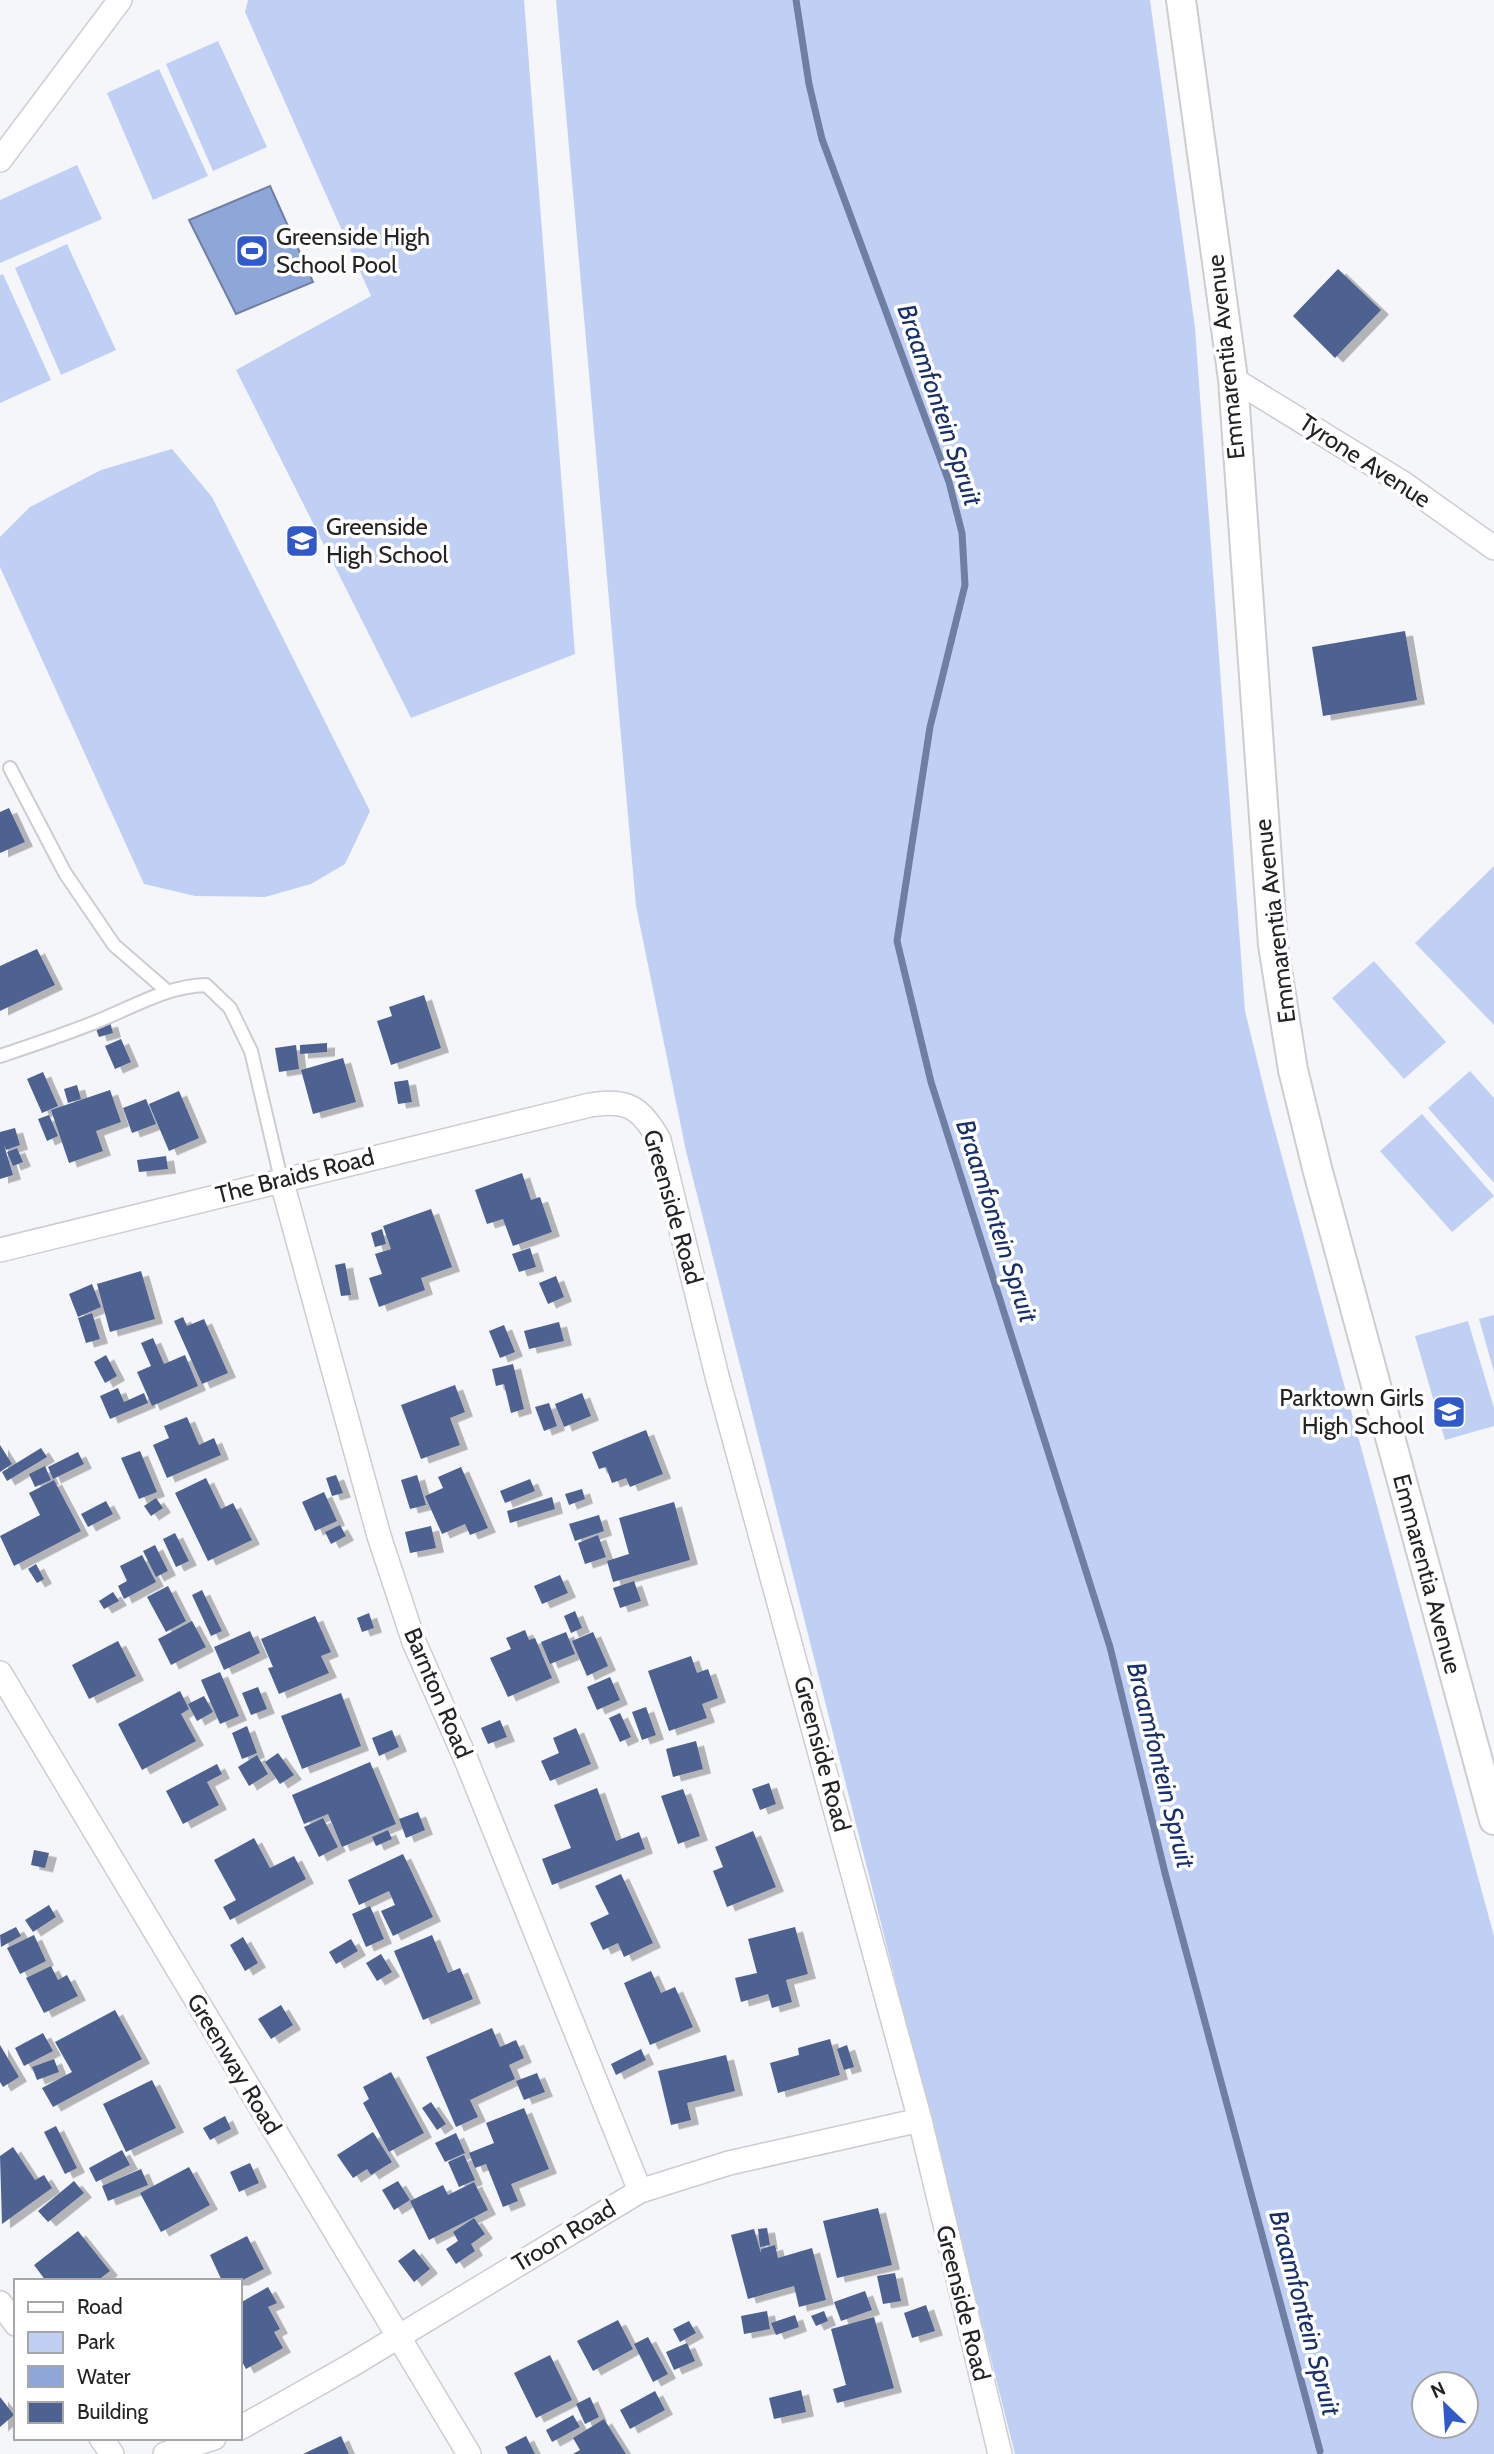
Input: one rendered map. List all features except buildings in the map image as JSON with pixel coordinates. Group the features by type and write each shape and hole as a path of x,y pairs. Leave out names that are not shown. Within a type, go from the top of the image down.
{"street":[{"path":"0,160 120,0"},
{"name":"Emmarentia Avenue","path":"1181,0 1233,380 1272,932 1293,1070 1317,1168 1494,1820"},
{"name":"Tyrone Avenue","path":"1233,380 1392,477 1494,548"},
{"name":"Greenside Road","path":"590,1105 610,1102 636,1109 648,1119 659,1140 717,1376 920,2120 1000,2454"},
{"name":"The Braids Road","path":"0,1250 590,1105"},
{"name":"Barnton Road","path":"281,1180 379,1536 414,1642 467,1762 640,2191"},
{"name":"Greenway Road","path":"0,1673 469,2454"},
{"name":"Troon Road","path":"242,2427 398,2337 640,2191 729,2163 920,2120"},
{"path":"0,2303 14,2321"},
{"path":"165,2454 208,2440"}],"lane":[{"path":"10,768 65,873 114,945 167,991"},
{"path":"0,1056 96,1022 167,991 186,985 205,985 230,1008 251,1051 281,1180"}],"green space":[{"path":"248,0 524,0 575,654 411,718 236,370 371,296 245,12"},
{"path":"556,0 1150,0 1195,328 1245,1011 1269,1109 1494,1936 1494,2454 1015,2454 686,1151 636,906"},
{"path":"218,41 267,147 213,171 166,64"},
{"path":"159,69 208,176 153,200 107,93"},
{"path":"77,165 102,219 0,263 0,200"},
{"path":"67,244 116,350 61,375 15,268"},
{"path":"3,274 51,380 0,403 0,275"},
{"path":"172,449 212,497 370,811 345,864 311,884 265,897 195,896 144,884 0,567 0,537 30,507 101,470"},
{"path":"1494,866 1494,1025 1415,943"},
{"path":"1374,961 1446,1042 1404,1079 1332,998"},
{"path":"1470,1071 1494,1098 1494,1183 1428,1108"},
{"path":"1422,1114 1494,1196 1452,1232 1380,1151"},
{"path":"1494,1315 1494,1372 1479,1319"},
{"path":"1468,1321 1494,1408 1494,1426 1445,1440 1415,1336"}],"water":[{"name":"Greenside High School Pool","path":"270,186 313,282 236,314 189,220"}],"waterway":[{"name":"Braamfontein Spruit","path":"796,0 809,84 822,139 949,482 962,533 965,585 930,727 897,941 931,1082 1110,1647 1165,1873 1320,2451"}],"place":[{"name":"Greenside High School Pool","path":"252,251"},
{"name":"Greenside High School","path":"302,541"},
{"name":"Parktown Girls High School","path":"1449,1412"}]}
